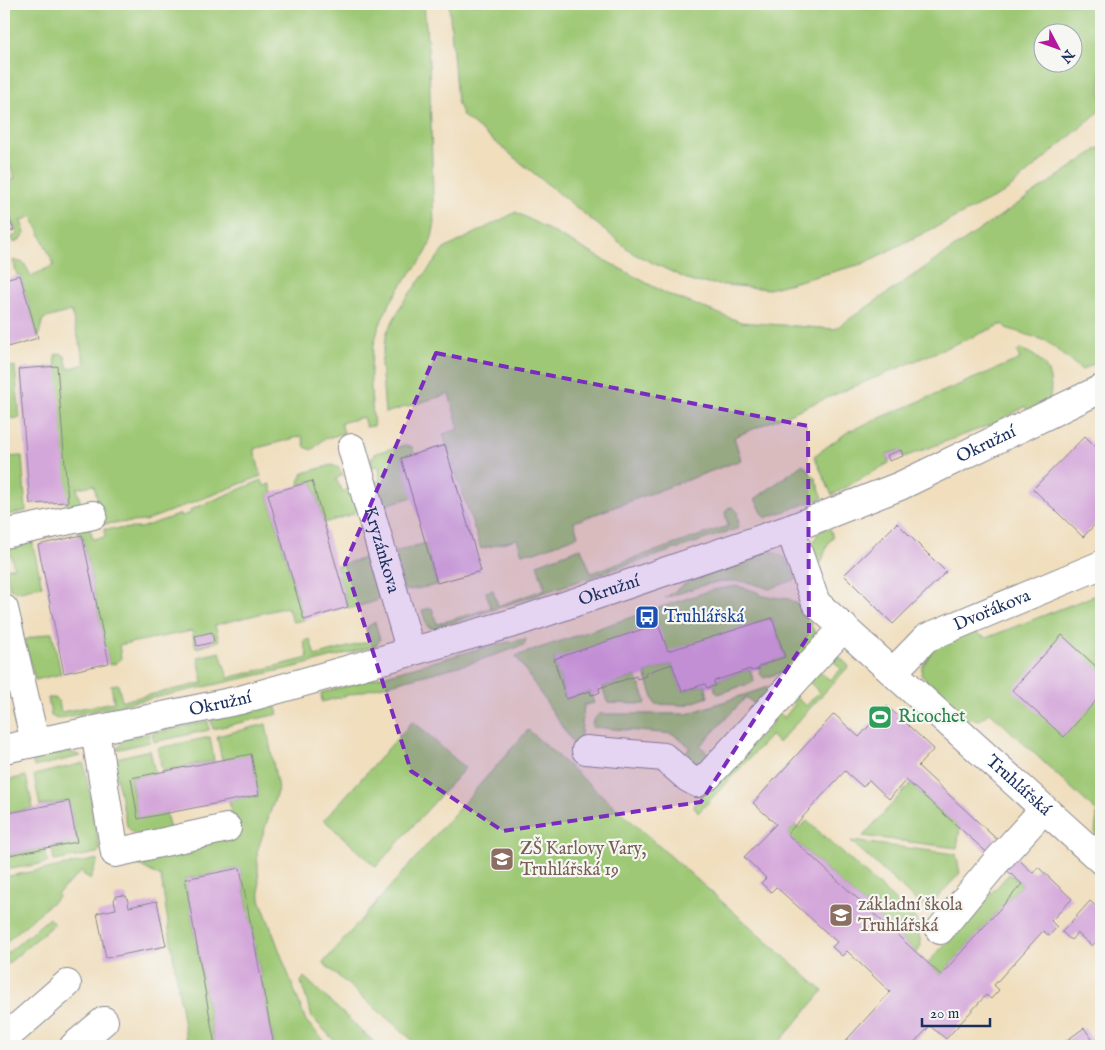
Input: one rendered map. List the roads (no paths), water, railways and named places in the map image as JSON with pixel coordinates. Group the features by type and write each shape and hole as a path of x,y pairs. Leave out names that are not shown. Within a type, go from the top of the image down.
{"street":[{"name":"Okružní","path":"4,749 240,700 520,621 790,529 900,486 1101,389"},
{"name":"Kryzánkova","path":"352,448 411,652"},
{"path":"4,534 93,512"},
{"name":"Truhlářská","path":"790,529 816,602 1101,860"},
{"name":"Dvořákova","path":"893,672 926,638 1101,565"},
{"path":"4,609 35,742"},
{"path":"586,750 664,757 688,778 697,783 708,776 844,628"},
{"path":"95,731 115,852 227,828"},
{"path":"940,930 996,862 1044,809"},
{"path":"4,1039 67,984"},
{"path":"74,1046 104,1020"}],"place":[{"name":"Truhlářská","path":"647,617"},
{"name":"Ricochet","path":"880,717"},
{"name":"ZŠ Karlovy Vary, Truhlářská 19","path":"502,859"},
{"name":"základní škola Truhlářská","path":"841,915"}]}
